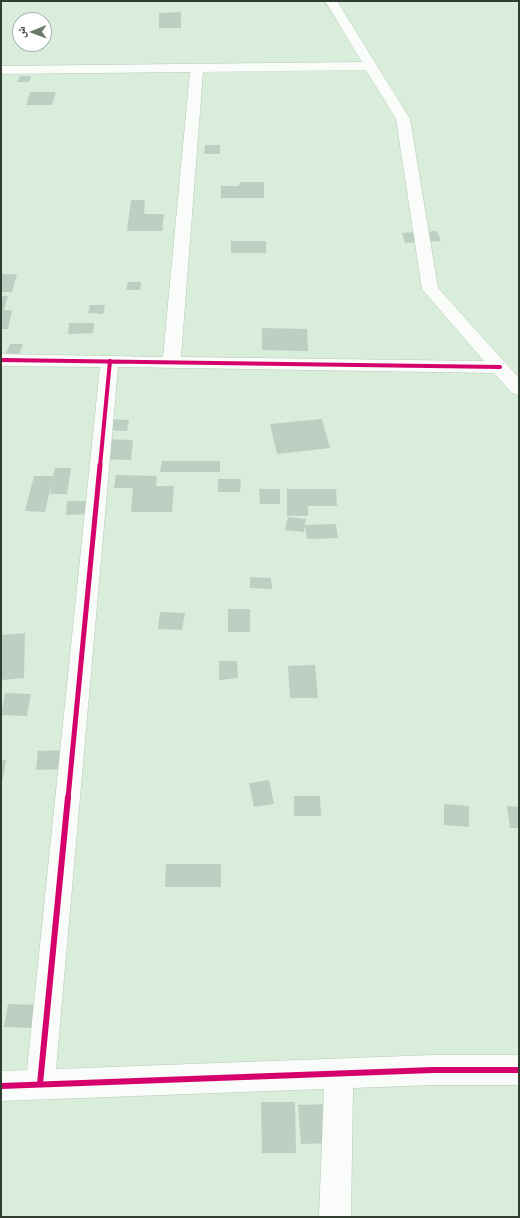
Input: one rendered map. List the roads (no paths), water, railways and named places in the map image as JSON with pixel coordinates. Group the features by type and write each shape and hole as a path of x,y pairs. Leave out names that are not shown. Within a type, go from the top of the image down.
{"street":[{"path":"331,1 403,119 430,289 519,389"},
{"path":"1,70 370,66"},
{"path":"172,362 197,68"},
{"path":"1,360 500,367"},
{"path":"40,1084 110,362"},
{"path":"1,1086 434,1070 519,1070"},
{"path":"335,1217 339,1074"}]}
